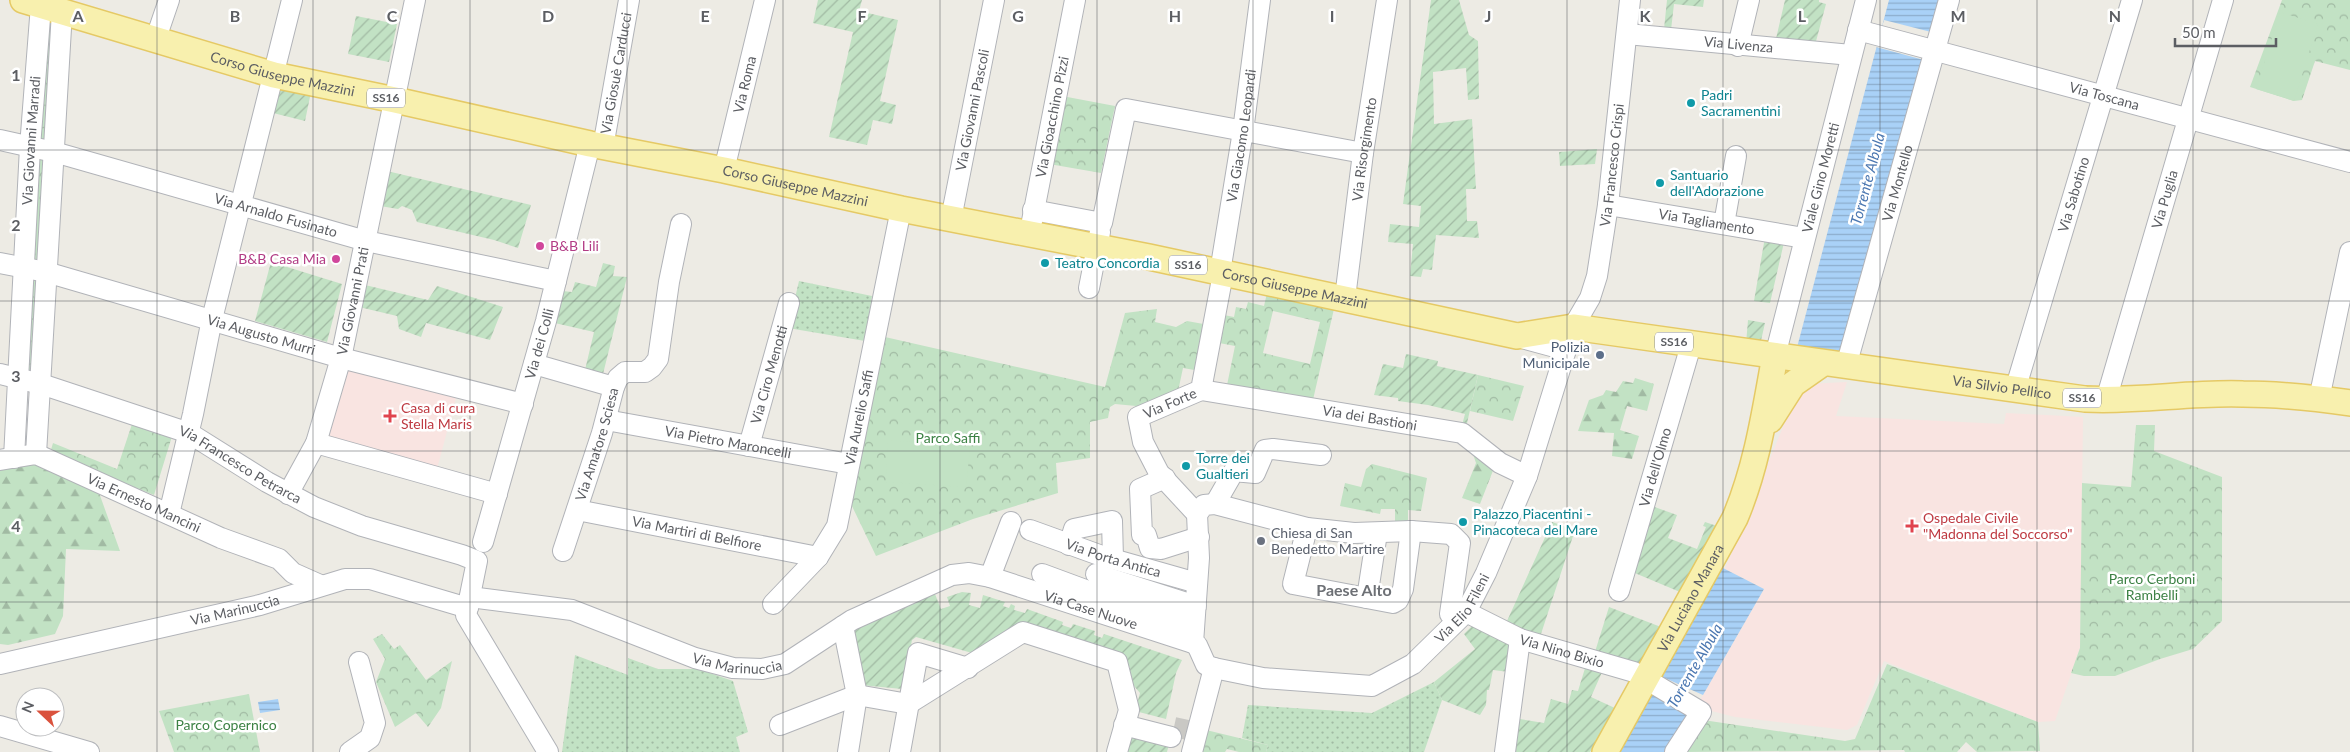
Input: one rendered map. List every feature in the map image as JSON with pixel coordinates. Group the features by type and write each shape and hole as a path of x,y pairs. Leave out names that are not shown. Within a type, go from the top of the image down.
{"main road":[{"name":"Corso Giuseppe Mazzini","path":"42,5 156,41 274,75 396,100 597,146 724,170 951,219 1032,221 1100,235 1223,273 1517,336 1574,327"},
{"name":"SS16","path":"1574,327 1775,356"},
{"name":"Via Silvio Pellico","path":"1775,356 2015,390 2106,400 2241,394 2350,403"},
{"name":"Via Luciano Manara","path":"1605,752 1653,682 1735,518 1748,485 1760,438 1775,356"},
{"name":"Via Luciano Manara","path":"1760,438 1788,389 1801,376 1835,365"}],"street":[{"path":"156,41 169,0"},
{"path":"169,514 189,433 212,319 292,0"},
{"name":"Via Giovanni Prati","path":"288,494 316,443 341,358 396,100 415,0"},
{"name":"Via Giosuè Carducci","path":"597,146 629,0"},
{"name":"Via Roma","path":"724,170 765,0"},
{"name":"Via Giovanni Pascoli","path":"951,219 994,0"},
{"name":"Via Gioacchino Pizzi","path":"1032,221 1075,0"},
{"name":"Via Giacomo Leopardi","path":"1223,273 1260,0"},
{"name":"Via Risorgimento","path":"1345,298 1362,153 1388,0"},
{"name":"Via Francesco Crispi","path":"1566,350 1574,327 1592,291 1608,204 1630,0"},
{"path":"1738,46 1749,0"},
{"name":"Viale Gino Moretti","path":"1775,356 1851,55 1867,32 1866,0"},
{"name":"Via Montello","path":"1835,365 1932,49 1949,0"},
{"name":"Via Sabotino","path":"2015,390 2132,0"},
{"name":"Via Puglia","path":"2106,400 2223,0"},
{"name":"Via Giovanni Marradi","path":"7,459 9,377 24,268 30,147 42,5"},
{"name":"Via Giovanni Marradi","path":"36,454 54,152 42,5"},
{"name":"Via Toscana","path":"1867,32 2187,120 2350,162"},
{"name":"Via Livenza","path":"1627,34 1738,46 1851,55"},
{"path":"1089,288 1126,109 1362,153"},
{"name":"Via Arnaldo Fusinato","path":"0,140 54,152 242,204 366,241 556,281"},
{"name":"Via dei Colli","path":"483,542 498,494 556,281 597,146"},
{"path":"1724,224 1736,156"},
{"name":"Via Tagliamento","path":"1608,204 1804,238"},
{"name":"Via Aurelio Saffi","path":"773,604 818,557 837,526 901,209"},
{"path":"614,387 621,374 645,372 652,368 658,359 669,282 681,224"},
{"path":"2319,399 2350,252"},
{"name":"Via Augusto Murri","path":"0,262 46,272 341,358 523,404"},
{"name":"Via Forte","path":"1197,514 1159,473 1142,442 1138,417 1201,390 1223,273"},
{"name":"Via Ciro Menotti","path":"749,446 789,303"},
{"path":"1517,336 1566,350"},
{"name":"Via dell'Olmo","path":"1619,591 1691,345"},
{"name":"Via Elio Fileni","path":"1214,668 1263,678 1372,686 1413,664 1466,612 1486,574 1527,476 1566,350"},
{"name":"Via Amatore Sciesa","path":"534,364 614,387 606,420 563,550"},
{"name":"Via Francesco Petrarca","path":"9,377 41,384 189,433 288,494 362,526 462,555 477,562 469,602"},
{"name":"Via dei Bastioni","path":"1201,390 1462,433 1500,464 1527,476"},
{"name":"Via Pietro Maroncelli","path":"606,420 849,464"},
{"path":"316,443 498,494"},
{"path":"1215,504 1234,471 1255,474 1265,450 1273,449 1321,455"},
{"path":"7,459 36,454"},
{"name":"Via Ernesto Mancini","path":"36,454 221,538 279,559 284,566 300,577 320,585"},
{"path":"1165,478 1140,489 1142,535 1146,535 1150,548 1161,549 1199,537"},
{"path":"1192,752 1214,668 1206,665 1196,645 1193,643 1199,537 1197,514 1204,505 1215,504 1306,528 1354,533 1411,531 1403,589 1398,600 1393,603 1293,584 1306,528"},
{"name":"Via Martiri di Belfiore","path":"577,510 818,557"},
{"path":"1069,545 1074,529 1112,521 1096,578"},
{"path":"990,577 1011,522"},
{"name":"Via Porta Antica","path":"1030,530 1069,545 1096,578 1156,572 1197,583"},
{"name":"Via Nino Bixio","path":"1411,531 1451,534 1460,543 1450,614 1466,612 1520,639 1623,668 1653,682 1696,709 1675,752"},
{"path":"1367,598 1377,533"},
{"path":"1156,572 1161,549"},
{"path":"279,600 284,584 284,566"},
{"name":"Via Marinuccia","path":"0,664 279,600 345,578 370,579 469,602 572,610 683,654 748,670 768,669 786,664 843,626 952,575 969,572 990,577"},
{"path":"1042,574 1096,578 1195,615"},
{"name":"Via Case Nuove","path":"990,577 1096,578 1193,643"},
{"path":"469,602 466,615 548,752"},
{"path":"843,626 857,695 848,752"},
{"path":"780,725 857,695 908,704 1023,632 1117,662 1128,710 1117,752"},
{"path":"1505,752 1520,639"},
{"path":"900,752 918,653 968,668"},
{"path":"350,752 370,738 375,723 358,662"},
{"path":"1126,720 1172,732"},
{"path":"0,726 89,752"}],"shaded area":[{"name":"Casa di cura Stella Maris","path":"344,363 457,394 437,469 324,438"},
{"name":"Ospedale Civile \"Madonna del Soccorso\"","path":"1847,382 1836,416 2004,424 2006,413 2083,417 2080,648 2055,721 2038,722 1884,661 1857,725 1847,730 1735,717 1696,707 1764,589 1725,569 1794,400 1805,384"}],"green space":[{"path":"818,0 862,0 859,11 898,20 880,101 896,105 892,124 873,120 867,145 829,137 853,32 813,23"},
{"path":"1431,0 1459,0 1469,35 1478,41 1479,99 1468,100 1466,68 1433,72 1434,124 1472,119 1476,189 1466,189 1467,221 1477,221 1479,238 1436,235 1432,270 1423,269 1421,277 1410,276 1413,244 1388,242 1390,224 1419,227 1421,206 1403,204"},
{"path":"1667,0 1704,0 1703,7 1674,4 1671,30 1664,29"},
{"path":"1785,0 1819,0 1819,2 1826,4 1815,45 1775,43"},
{"path":"2282,0 2350,0 2350,70 2315,61 2302,100 2294,101 2250,87"},
{"path":"2280,12 2318,24 2294,101 2256,89"},
{"path":"356,16 397,24 389,62 348,54"},
{"path":"45,21 58,26 50,145 36,141"},
{"path":"279,85 311,92 305,121 273,113"},
{"path":"1062,96 1115,106 1101,173 1049,164"},
{"path":"1597,149 1595,164 1560,166 1559,152"},
{"path":"34,153 50,156 42,266 29,263"},
{"path":"387,171 531,205 518,248 494,240 417,222 412,210 402,206 398,209 380,206"},
{"path":"1765,237 1785,238 1770,303 1754,301"},
{"path":"271,262 342,284 327,342 255,321"},
{"path":"603,263 615,266 613,276 627,277 603,374 585,370 594,332 546,321 553,290 572,292 575,282 596,287"},
{"path":"28,272 43,276 36,378 22,374"},
{"path":"799,281 872,296 865,341 788,328"},
{"path":"365,285 428,300 437,286 503,307 490,340 426,323 421,337 399,329 397,316 359,307"},
{"path":"1267,293 1334,309 1312,404 1226,390 1235,346 1214,342 1219,314 1234,317 1236,307 1246,309 1248,302 1264,306","holes":["1273,311 1320,322 1310,364 1263,353"]},
{"name":"Parco Saffi","path":"1157,309 1155,322 1176,327 1187,321 1209,325 1200,371 1183,368 1177,396 1135,412 1136,406 1115,404 1110,407 1108,418 1090,422 1090,458 1056,463 1058,493 973,519 876,556 851,504 885,337 1105,387 1125,313"},
{"path":"1748,320 1765,323 1760,345 1746,344"},
{"path":"1406,354 1438,361 1437,366 1478,375 1465,432 1461,429 1465,414 1428,405 1398,401 1398,398 1374,395 1383,364 1403,368"},
{"path":"1478,375 1524,386 1513,421 1470,411"},
{"path":"1635,378 1654,384 1647,411 1627,406 1620,430 1639,436 1632,459 1612,456 1614,433 1578,431 1589,400 1603,395 1606,390 1616,392 1623,381 1633,383"},
{"path":"133,421 173,433 154,495 50,453 53,443 117,469"},
{"name":"Parco Cerboni Rambelli","path":"2136,425 2155,425 2154,451 2222,477 2222,621 2193,649 2115,676 2084,676 2071,673 2080,648 2082,483 2131,487"},
{"path":"888,440 970,447 966,487 886,482"},
{"path":"1473,454 1494,468 1480,504 1462,498 1476,463"},
{"path":"26,461 98,490 120,551 66,549 63,616 55,634 8,645 0,644 0,467"},
{"path":"1372,464 1427,478 1421,511 1408,510 1408,525 1395,525 1395,509 1381,509 1380,514 1340,506 1345,483 1361,487 1366,469"},
{"path":"1649,505 1677,515 1668,538 1697,549 1706,527 1703,526 1705,522 1717,526 1680,592 1630,571"},
{"path":"1552,522 1575,530 1540,637 1507,621"},
{"path":"933,589 941,609 950,606 947,597 962,592 971,593 969,605 980,608 983,595 1005,602 1003,606 1009,608 1011,604 1015,606 1014,610 1025,613 1027,609 1063,622 1062,625 1071,628 1073,624 1095,631 1094,635 1102,638 1104,634 1182,660 1176,673 1166,719 1135,711 1140,693 1127,678 1130,668 1125,659 1018,625 979,655 916,637 912,640 902,689 861,685 848,626"},
{"path":"1609,607 1661,627 1642,669 1594,655"},
{"path":"1473,625 1511,646 1509,672 1493,670 1489,690 1487,690 1486,705 1480,715 1442,700 1434,682 1475,649 1464,634"},
{"path":"382,634 394,649 400,645 426,680 452,661 441,708 428,727 416,713 395,727 376,682 385,659 373,639"},
{"path":"575,655 628,675 628,658 658,669 698,669 733,681 748,732 736,737 740,752 562,752"},
{"path":"1887,664 2038,722 2040,751 1977,752 1966,742 1957,752 1905,752 1904,750 1683,752 1703,720 1845,741 1855,739"},
{"path":"1586,665 1603,670 1591,697 1617,709 1590,752 1510,752 1514,718 1544,723 1551,699 1568,704 1572,690 1578,691"},
{"path":"1434,682 1442,700 1424,752 1266,752 1268,745 1242,738 1248,705 1372,713"},
{"name":"Parco Copernico","path":"249,694 260,752 174,752 159,711"},
{"path":"1202,729 1268,745 1266,752 1239,752 1227,749 1225,752 1200,752"},
{"path":"1127,735 1169,744 1167,752 1122,752"}],"water":[{"name":"Torrente Albula","path":"1889,0 1940,0 1844,363 1795,355"},
{"name":"Torrente Albula","path":"1719,566 1764,589 1703,695 1658,675"},
{"path":"1650,692 1689,714 1667,752 1617,752"},
{"path":"278,699 280,710 260,713 258,702"}],"pier":[{"path":"1884,20 1931,32 1924,60 1876,47"}],"tunnel":[{"path":"1174,727 1197,732"}],"place":[{"name":"Padri Sacramentini","path":"1691,103"},
{"name":"Santuario dell'Adorazione","path":"1660,183"},
{"name":"B&B Lili","path":"540,246"},
{"name":"B&B Casa Mia","path":"336,259"},
{"name":"Teatro Concordia","path":"1045,263"},
{"name":"Polizia Municipale","path":"1600,355"},
{"name":"Casa di cura Stella Maris","path":"390,416"},
{"name":"Torre dei Gualtieri","path":"1186,466"},
{"name":"Palazzo Piacentini - Pinacoteca del Mare","path":"1463,522"},
{"name":"Ospedale Civile \"Madonna del Soccorso\"","path":"1912,526"},
{"name":"Chiesa di San Benedetto Martire","path":"1261,541"}],"district":[{"name":"Paese Alto","path":"1354,590"}]}
